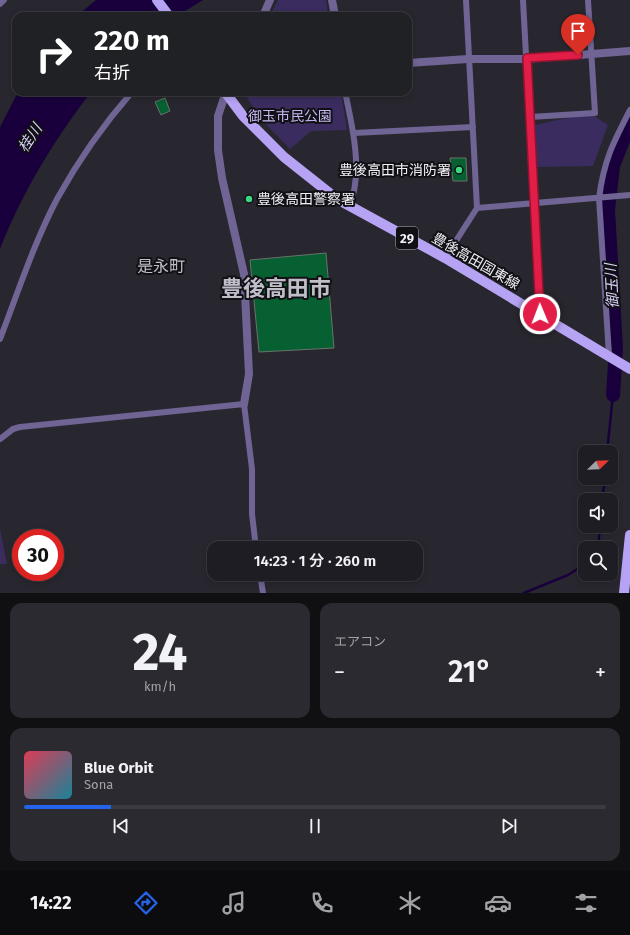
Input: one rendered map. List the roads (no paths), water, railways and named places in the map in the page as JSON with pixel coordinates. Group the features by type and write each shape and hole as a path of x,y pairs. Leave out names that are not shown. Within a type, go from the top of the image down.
{"main road":[{"path":"157,0 166,12"},
{"name":"豊後高田国東線","path":"229,96 243,116 284,157 349,206 445,258 630,368"},
{"path":"624,593 630,535"}],"street":[{"path":"0,4 4,0"},
{"path":"265,12 270,0"},
{"path":"332,0 334,12"},
{"path":"445,258 477,208 466,0"},
{"path":"523,0 540,314"},
{"path":"530,117 595,113 588,0"},
{"path":"412,62 527,58 630,51"},
{"path":"0,339 35,246 58,198 87,150 114,112 128,96"},
{"path":"225,96 218,116 218,150 222,178 244,274 249,374 244,404 252,469 252,514 255,541"},
{"path":"347,96 356,148 354,196 349,206"},
{"path":"613,358 599,198 602,173 610,149 630,110"},
{"path":"354,133 473,127"},
{"path":"477,208 630,195"},
{"path":"0,439 13,429 20,427 244,404"},
{"path":"261,581 263,593"}],"water":[{"path":"96,0 203,0 184,12 82,12"},
{"name":"桂川","path":"16,96 88,96 64,129 29,187 0,249 0,127"}],"waterway":[{"name":"御玉川","path":"613,395 616,348 608,210 613,166 630,122"},
{"name":"御玉川","path":"608,445 613,395"},
{"name":"御玉川","path":"603,493 604,485"},
{"name":"御玉川","path":"599,533 599,541"},
{"name":"御玉川","path":"524,593 568,575 578,569"}],"place":[{"name":"豊後高田市消防署","path":"459,170"},
{"name":"豊後高田警察署","path":"249,199"}],"district":[{"name":"是永町","path":"161,266"},
{"name":"豊後高田市","path":"276,288"}],"park label":[{"name":"御玉市民公園","path":"290,116"}]}
